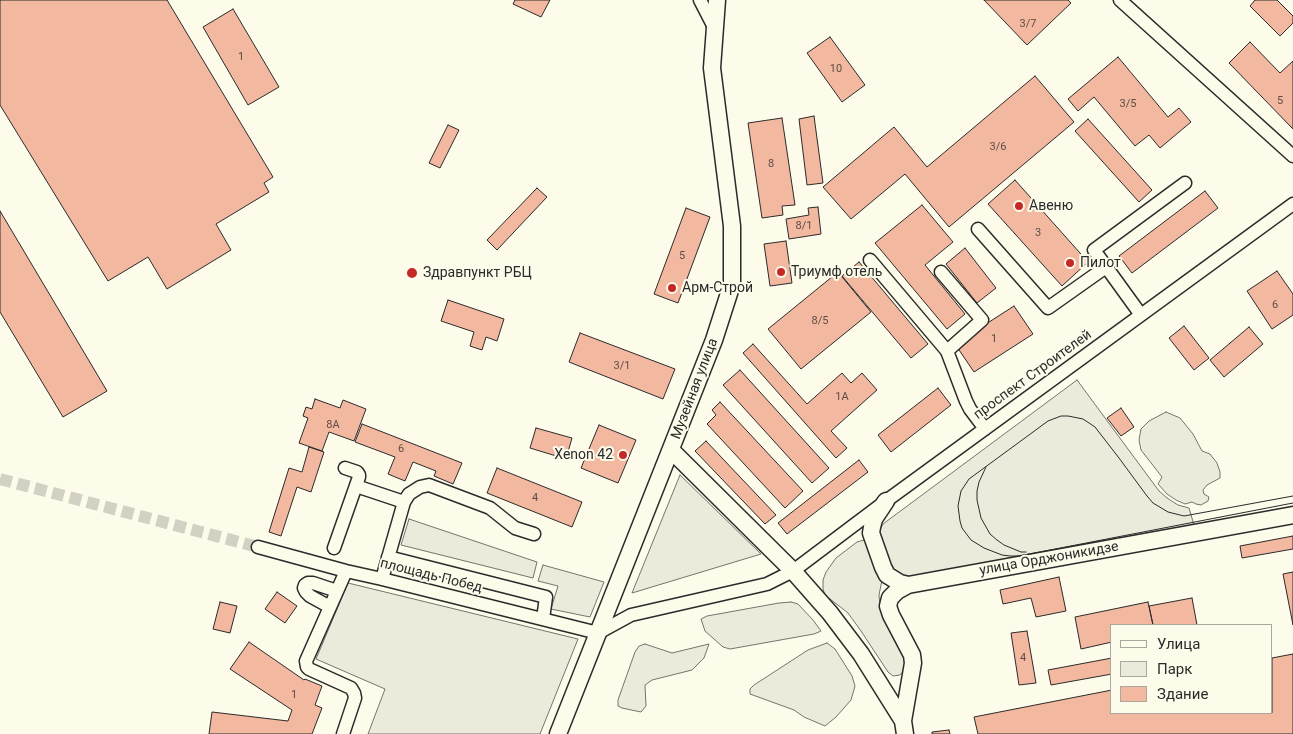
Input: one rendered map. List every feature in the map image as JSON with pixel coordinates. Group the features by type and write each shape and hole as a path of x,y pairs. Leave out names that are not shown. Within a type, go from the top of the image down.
{"main road":[{"path":"716,29 717,0"},
{"path":"716,29 723,0"},
{"name":"Музейная улица","path":"558,734 714,340 732,284 732,226 712,68 716,29"},
{"path":"671,450 793,571 830,613 861,654 904,727"},
{"path":"886,501 874,519 871,533 887,575 900,583 908,585"},
{"name":"улица Орджоникидзе","path":"908,585 1293,514"},
{"path":"904,727 913,663 912,655 888,606 890,598 897,591 908,585"}],"street":[{"path":"700,0 716,29"},
{"path":"1120,0 1293,156"},
{"path":"1141,315 1094,250 1185,183"},
{"name":"проспект Строителей","path":"598,632 631,614 756,587 767,584 793,571 985,428 1293,204"},
{"path":"978,229 1048,308 1106,267"},
{"path":"870,260 947,351 966,401 985,428"},
{"path":"942,272 982,320 947,351"},
{"path":"334,548 359,477 357,472 345,468"},
{"path":"382,579 404,502 414,490 420,487 429,485 490,508 515,528 534,534"},
{"path":"356,486 404,502"},
{"name":"площадь Побед","path":"258,547 346,571 598,632"},
{"path":"388,557 546,596 543,619"},
{"path":"343,734 356,698 354,693 351,688 309,669 306,661 346,571"},
{"path":"330,607 310,596 304,588 305,585 308,583 337,591"}],"green space":[{"path":"1077,380 1159,491 1178,505 1189,508 1194,525 906,578 894,570 886,561 879,538 883,524"},
{"path":"1166,412 1180,418 1193,434 1202,451 1210,454 1217,463 1220,478 1207,485 1203,490 1204,494 1209,497 1208,501 1201,505 1192,502 1185,504 1167,494 1158,484 1162,477 1141,450 1139,440 1141,429 1149,421"},
{"path":"680,475 761,554 632,593"},
{"path":"409,519 537,562 533,578 401,545"},
{"path":"864,540 868,543 882,580 879,595 880,605 906,655 906,668 900,675 893,676 888,672 848,613 825,595 823,589 823,580 826,572 836,558 857,542"},
{"path":"543,565 604,582 590,617 551,609 558,586 538,581"},
{"path":"348,583 578,639 540,734 368,734 385,689 316,659"},
{"path":"791,602 798,604 821,631 814,634 730,649 723,647 705,631 701,619 707,616"},
{"path":"827,643 835,649 852,676 855,686 851,700 825,726 804,717 794,710 750,694 750,689 754,685 808,650"},
{"path":"645,644 672,653 709,644 704,658 692,670 652,680 645,685 646,706 641,712 618,706 618,700 635,652 639,646"}],"building":[{"path":"0,0 167,0 273,177 264,183 269,192 216,224 231,250 167,289 148,257 108,281 0,105"},
{"path":"515,0 550,0 541,17 513,4"},
{"path":"984,0 1068,0 1071,3 1027,45"},
{"path":"1255,0 1277,0 1293,16 1293,23 1280,36 1250,6"},
{"path":"233,9 279,87 248,105 203,27"},
{"path":"830,37 865,85 842,102 807,53"},
{"path":"1250,42 1280,73 1293,61 1293,129 1229,63"},
{"path":"1118,57 1168,117 1179,108 1191,122 1160,148 1149,135 1135,146 1094,97 1078,111 1068,99"},
{"path":"1035,76 1074,122 949,227 905,174 851,219 823,187 894,127 927,167"},
{"path":"814,116 823,183 807,185 799,119"},
{"path":"782,118 795,205 782,206 783,215 762,218 748,123"},
{"path":"1088,119 1152,190 1139,202 1075,131"},
{"path":"448,125 459,130 440,168 429,163"},
{"path":"1015,180 1088,262 1062,286 988,204"},
{"path":"537,188 547,197 497,250 487,240"},
{"path":"1205,191 1218,208 1132,273 1119,256"},
{"path":"922,205 953,242 925,265 965,314 947,329 875,243"},
{"path":"818,207 821,234 789,239 786,219 809,215 808,208"},
{"path":"686,208 710,217 678,303 654,294"},
{"path":"0,211 107,391 63,417 0,312"},
{"path":"786,241 792,283 770,286 764,244"},
{"path":"965,248 996,288 977,303 946,264"},
{"path":"859,262 928,344 911,358 842,276"},
{"path":"1277,271 1293,294 1293,315 1272,329 1247,291"},
{"path":"838,272 871,312 801,369 768,329"},
{"path":"448,300 504,319 497,341 486,337 482,350 470,346 474,332 441,321"},
{"path":"1014,306 1033,334 974,372 955,344"},
{"path":"1184,326 1209,358 1194,370 1169,338"},
{"path":"1249,327 1263,344 1224,377 1210,360"},
{"path":"580,333 675,369 663,399 569,362"},
{"path":"753,344 807,404 842,373 851,383 862,373 877,390 831,431 847,448 836,458 743,353"},
{"path":"740,370 829,468 812,483 723,385"},
{"path":"938,388 951,405 891,452 878,435"},
{"path":"315,399 340,408 343,400 366,409 354,441 329,432 322,451 299,443 308,418 303,416 306,407 312,409"},
{"path":"720,402 803,491 785,508 707,424 716,415 712,410"},
{"path":"1121,408 1134,427 1121,436 1107,418"},
{"path":"362,424 462,463 453,484 434,476 436,471 413,462 405,481 388,474 395,457 355,442"},
{"path":"599,425 636,440 618,483 581,468"},
{"path":"536,428 572,438 566,459 530,448"},
{"path":"706,441 776,515 765,524 695,451"},
{"path":"309,447 324,452 311,492 297,487 281,536 269,532 289,468 302,472"},
{"path":"859,460 868,472 787,534 778,523"},
{"path":"497,468 582,502 572,527 487,493"},
{"path":"1293,536 1293,549 1242,558 1240,546"},
{"path":"1293,572 1293,625 1283,574"},
{"path":"1059,577 1066,611 1036,617 1031,598 1003,604 1000,590"},
{"path":"277,592 297,606 285,623 265,609"},
{"path":"1192,598 1197,624 1153,624 1149,606"},
{"path":"220,602 237,606 230,633 213,629"},
{"path":"1148,602 1153,624 1110,624 1110,642 1081,649 1075,617"},
{"path":"1027,631 1036,683 1019,685 1011,633"},
{"path":"249,642 304,680 322,686 315,705 322,708 312,734 209,734 212,712 288,721 292,710 230,669"},
{"path":"1293,654 1293,734 978,734 974,717 1110,690 1110,714 1273,714 1273,658"},
{"path":"1110,658 1110,674 1051,685 1048,670"},
{"path":"949,730 950,734 932,734 932,732"}],"tunnel":[{"path":"0,479 258,547"}],"tram line":[{"path":"1293,496 1184,516 1168,512 1153,503 1095,427 1083,419 1061,416 1048,421 969,479 961,491 958,506 962,528 971,540 984,548 1002,555 1019,556 1293,503"},
{"path":"986,467 977,491 981,518 990,534 997,540 1004,545 1021,552 1026,552"}],"place":[{"name":"Авеню","path":"1019,206"},
{"name":"Пилот","path":"1070,263"},
{"name":"Триумф отель","path":"781,272"},
{"name":"Здравпункт РБЦ","path":"412,273"},
{"name":"Арм-Строй","path":"672,288"},
{"name":"Xenon 42","path":"623,455"}]}
